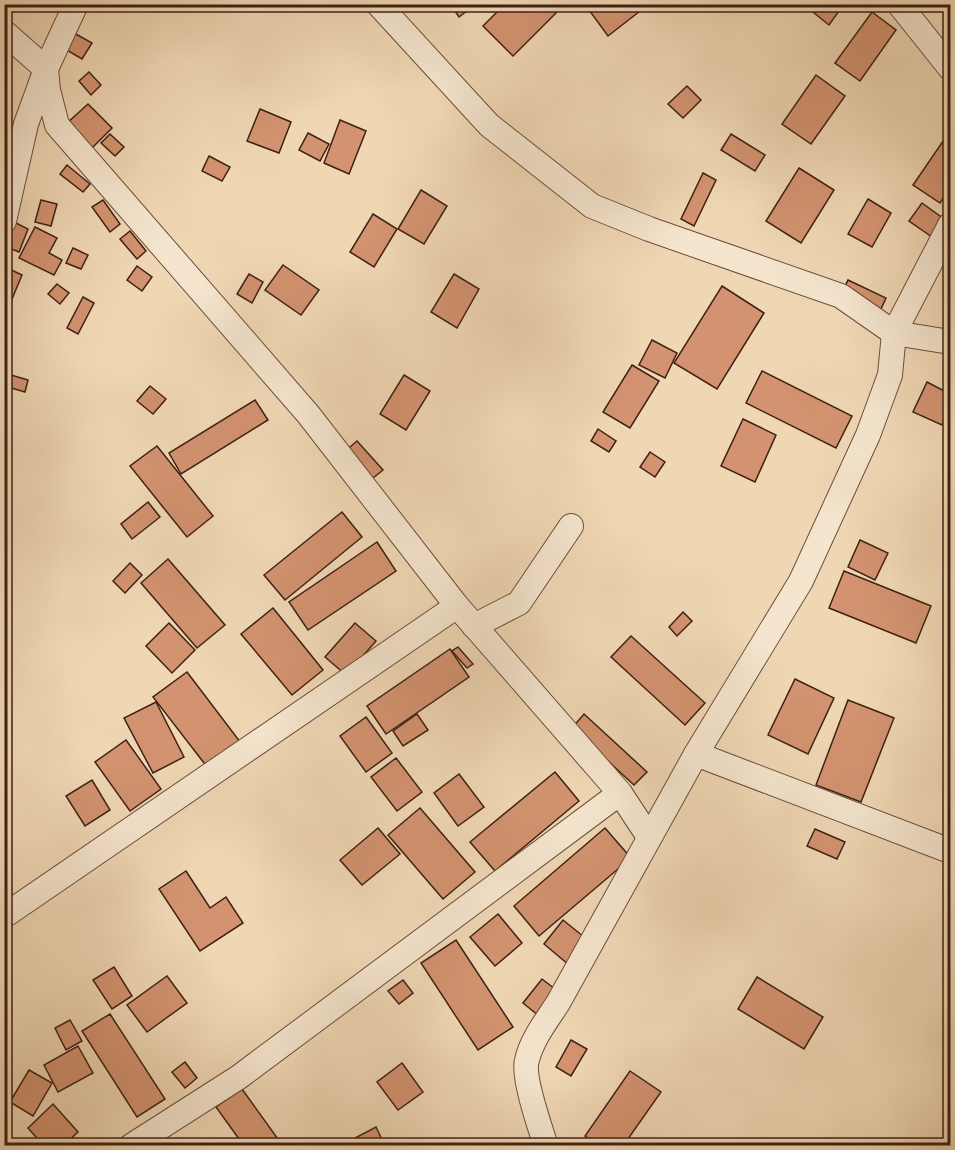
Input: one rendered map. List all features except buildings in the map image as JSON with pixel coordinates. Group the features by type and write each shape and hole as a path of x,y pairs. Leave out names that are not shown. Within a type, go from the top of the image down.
{"street":[{"path":"4,221 9,178 26,124 46,69 76,4"},
{"path":"378,4 489,125 592,206 649,229 841,296 894,333 951,342"},
{"path":"899,4 951,68"},
{"path":"4,32 46,69 48,90 57,125 308,414 457,606 620,793 649,837"},
{"path":"546,1146 533,1104 526,1062 539,1032 696,754 801,581 868,435 890,375 894,333 951,225"},
{"path":"474,626 519,603 571,526"},
{"path":"4,916 457,606"},
{"path":"696,754 951,851"},
{"path":"131,1146 239,1077 620,793"}]}
